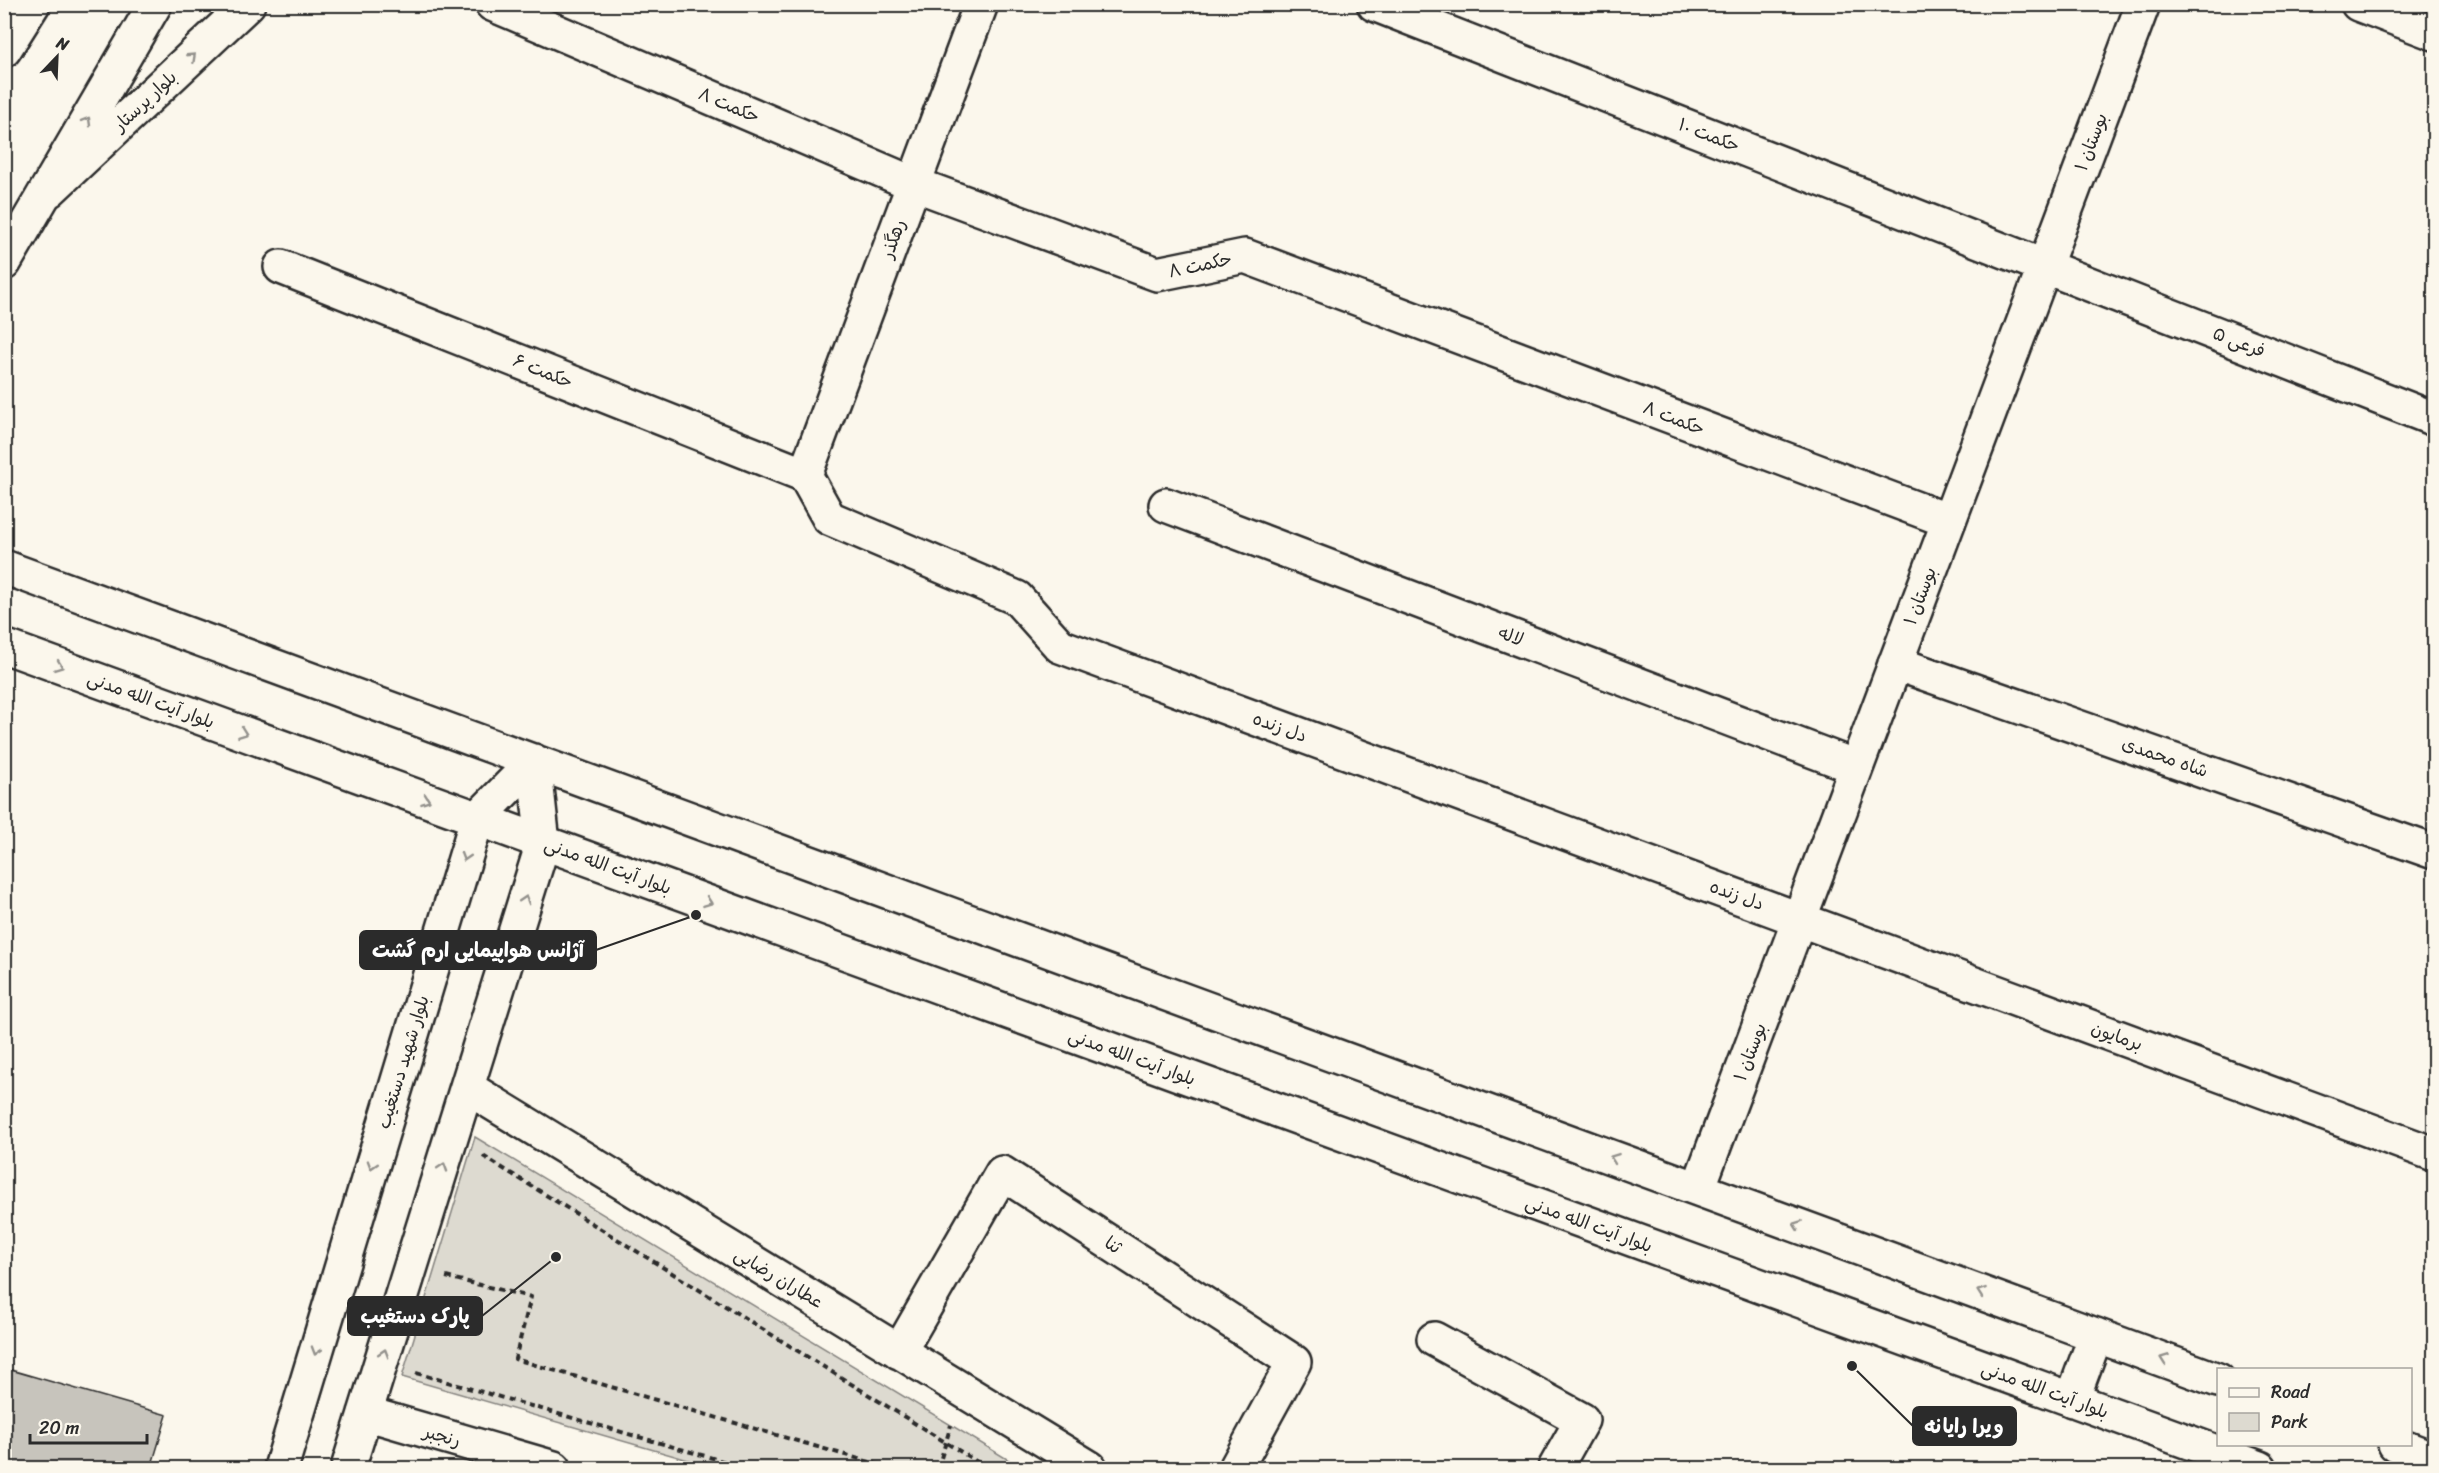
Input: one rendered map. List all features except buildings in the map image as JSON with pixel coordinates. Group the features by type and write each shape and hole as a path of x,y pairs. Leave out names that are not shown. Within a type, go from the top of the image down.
{"street":[{"path":"4,50 33,4"},
{"path":"4,263 155,4"},
{"name":"بلوار پرستار","path":"42,198 248,4"},
{"name":"حکمت ۸","path":"492,4 914,184 1157,274 1245,256 1949,521"},
{"name":"رهگذر","path":"805,475 981,4"},
{"name":"حکمت ۱۰","path":"1374,4 2044,266"},
{"name":"بوستان ۱","path":"1698,1189 2143,4"},
{"path":"2358,4 2426,21"},
{"name":"فرعی ۵","path":"2044,266 2434,419"},
{"name":"حکمت ۶","path":"281,267 805,475"},
{"name":"دل زنده","path":"805,475 829,518 1017,598 1060,646 1800,918"},
{"name":"لاله","path":"1166,505 1856,767"},
{"path":"4,546 40,580"},
{"path":"4,567 2217,1380"},
{"name":"بلوار آیت الله مدنی","path":"4,646 2260,1468"},
{"name":"شاه محمدی","path":"1895,663 2434,852"},
{"path":"348,1468 543,843 534,761"},
{"name":"بلوار شهید دستغیب","path":"281,1468 477,819 534,761"},
{"name":"برمایون","path":"1800,918 2434,1154"},
{"name":"عطاران رضایی","path":"468,1088 1090,1468"},
{"name":"ثنا","path":"899,1352 1002,1173 1294,1362 1236,1468"},
{"path":"2072,1400 2096,1335"},
{"path":"1434,1339 1582,1420 1555,1468"},
{"name":"رنجبر","path":"365,1413 554,1468"},
{"path":"2400,1446 2434,1459"}],"path":[{"path":"480,1162 482,1155 987,1468"},
{"path":"442,1287 449,1266"},
{"path":"445,1277 531,1297 515,1359 890,1468"},
{"path":"419,1362 416,1373 747,1468"},
{"path":"938,1468 961,1390"}],"green space":[{"path":"475,1137 1022,1468 716,1468 402,1377"}],"place":[{"name":"آژانس هواپیمایی ارم‌ گشت","path":"696,915"},
{"name":"پارک دستغیب","path":"556,1257"},
{"name":"ویرا رایانه","path":"1852,1366"}]}
